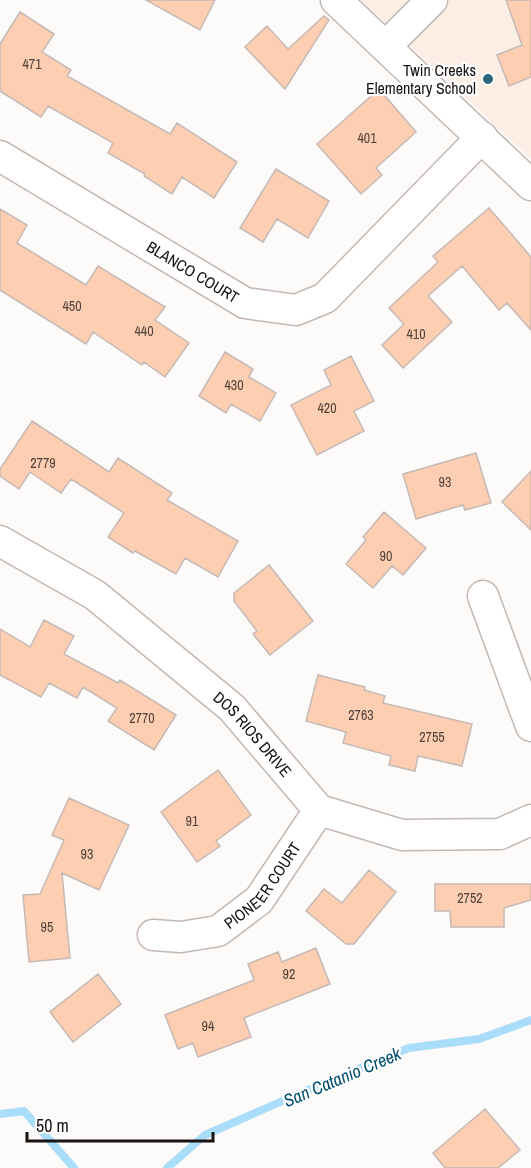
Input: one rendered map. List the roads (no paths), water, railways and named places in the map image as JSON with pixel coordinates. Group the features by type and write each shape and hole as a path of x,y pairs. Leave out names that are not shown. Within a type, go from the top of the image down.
{"street":[{"path":"336,0 531,185"},
{"path":"386,46 432,0"},
{"name":"BLANCO COURT","path":"0,156 245,303 296,310 325,298 482,137"},
{"name":"DOS RIOS DRIVE","path":"0,540 95,595 232,708 319,810"},
{"path":"483,596 531,726"},
{"path":"319,810 402,835 500,834 531,820"},
{"name":"PIONEER COURT","path":"153,935 181,937 218,931 259,900 319,810"}],"waterway":[{"name":"San Catanio Creek","path":"167,1168 205,1135 409,1048 479,1039 531,1020"},
{"name":"San Catanio Creek","path":"0,1114 24,1111 74,1168"}],"place":[{"name":"Twin Creeks Elementary School","path":"488,79"}]}
